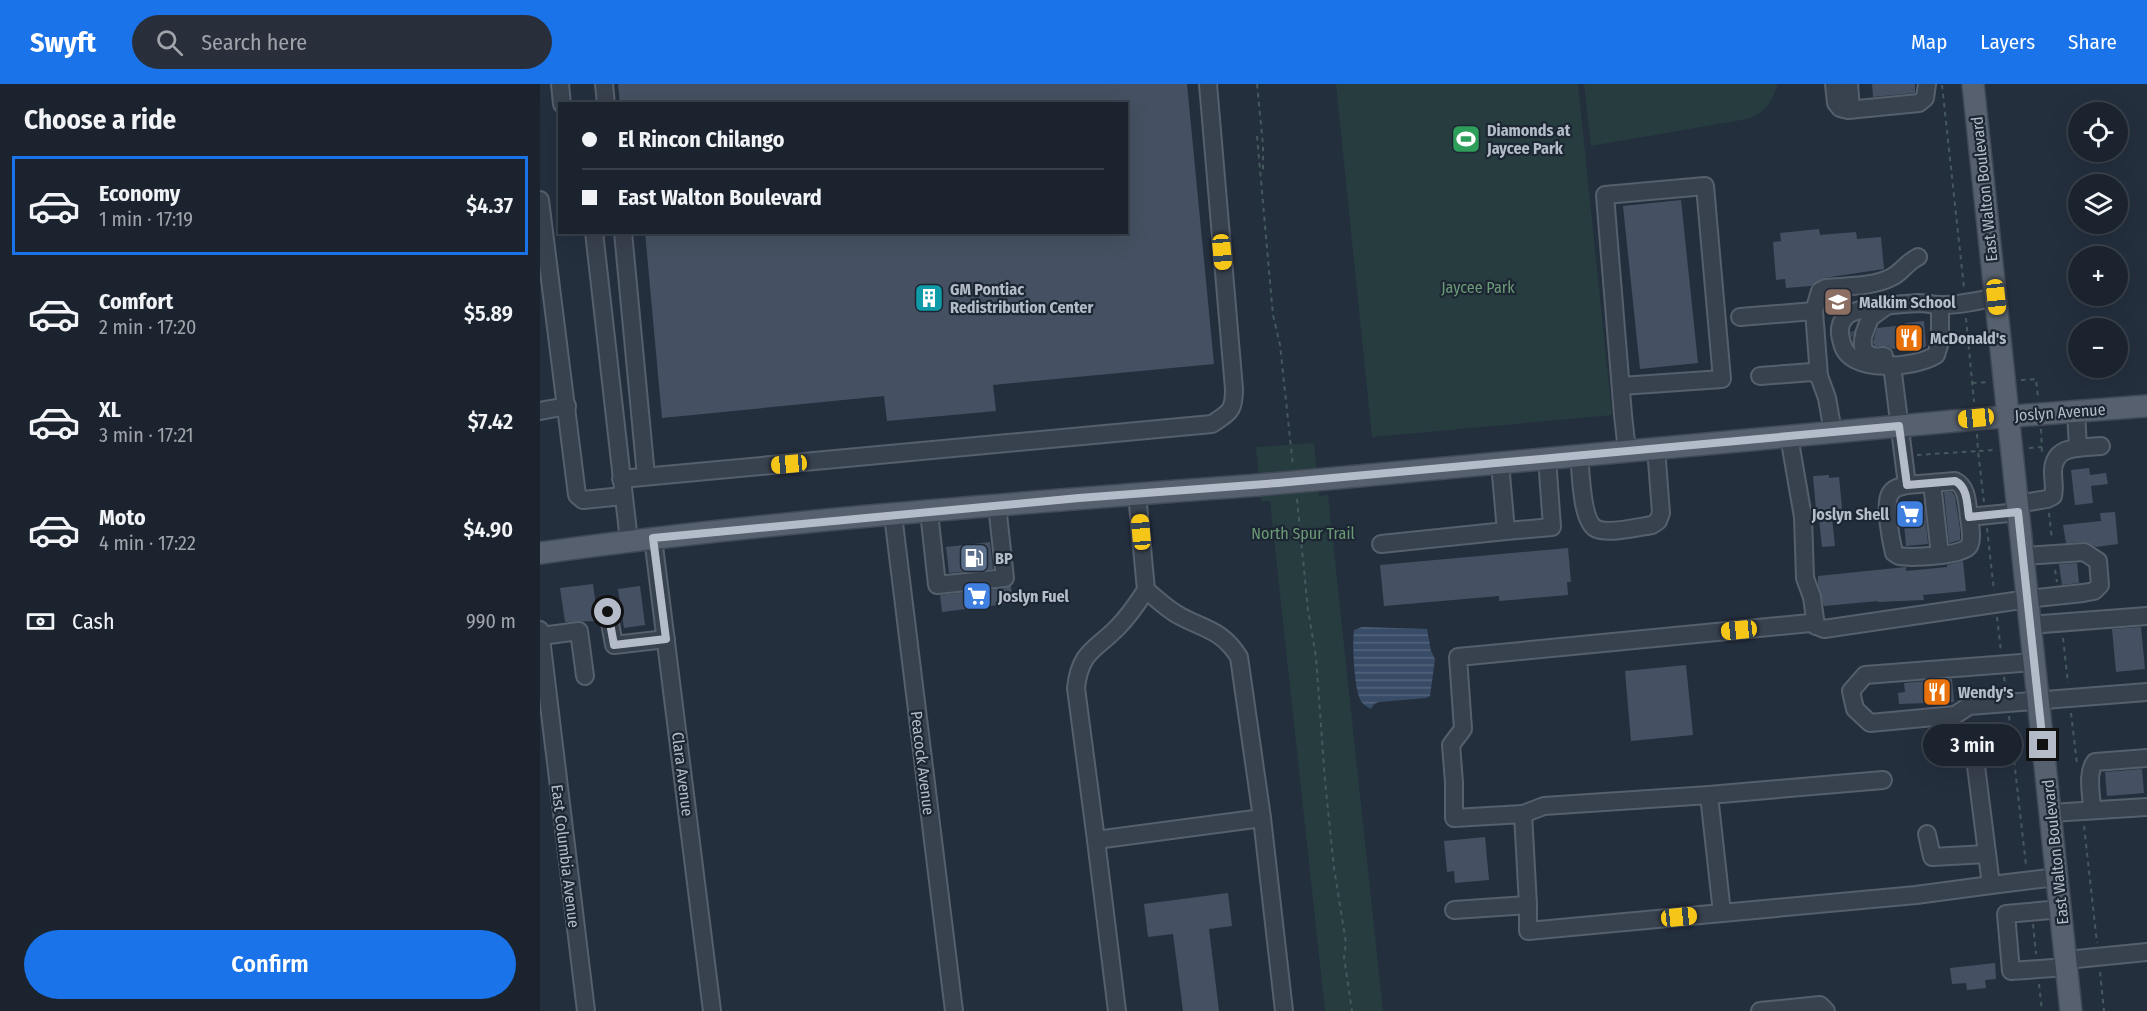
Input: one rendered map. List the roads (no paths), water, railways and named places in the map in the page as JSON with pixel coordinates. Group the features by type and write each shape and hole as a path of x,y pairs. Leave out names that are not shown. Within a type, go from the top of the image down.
{"main road":[{"name":"East Walton Boulevard","path":"1972,84 2071,1011"},
{"name":"Joslyn Avenue","path":"540,553 653,538 997,505 1337,478 1976,418 2147,406"}],"street":[{"path":"560,84 562,102"},
{"path":"604,84 606,102"},
{"path":"621,478 1180,428 1212,424 1219,420 1234,405 1234,389 1208,84"},
{"path":"1834,84 1836,103 1840,108 1851,110 1919,102 1925,98 1927,84"},
{"path":"1849,84 1851,110"},
{"path":"1620,386 1722,379 1705,186 1605,195 1620,386 1627,451"},
{"path":"540,200 577,495 583,500 623,496"},
{"path":"594,234 628,541"},
{"path":"623,234 646,476"},
{"path":"1833,432 1827,398 1820,376 1814,311 1820,291 1826,288 1882,282 1898,274 1905,265 1918,257"},
{"path":"1940,305 1940,342 1936,355 1926,361 1892,365 1866,364 1848,355 1843,347 1840,336 1841,324 1848,314 1864,309 1919,303 1940,305 1965,303 1996,297"},
{"path":"1886,307 1870,318 1853,322 1858,339 1874,358 1937,350"},
{"path":"1740,317 1814,311"},
{"path":"1892,365 1907,485"},
{"path":"1760,376 1812,372 1820,376"},
{"path":"540,411 567,406"},
{"path":"2076,411 2078,448"},
{"path":"1789,436 1803,517 1805,578 1812,597 1816,626"},
{"path":"1969,517 2018,508 2053,496 2054,462 2059,453 2067,449 2101,446"},
{"path":"1579,455 1588,519 1595,528 1606,531 1652,525 1658,521 1661,513 1656,448"},
{"path":"1381,544 1552,527 1547,458"},
{"path":"1500,463 1506,531"},
{"path":"1955,481 1962,484 1969,517 1971,543 1968,549 1940,555 1905,557 1894,553 1887,502 1895,488 1907,485 1955,481"},
{"path":"1932,483 1940,555"},
{"path":"1117,1011 1076,688 1077,675 1083,661 1093,648 1116,629 1146,590 1137,494"},
{"path":"929,512 937,585 1005,578 997,505"},
{"name":"Peacock Avenue","path":"893,515 954,1011"},
{"name":"Clara Avenue","path":"653,538 712,1011"},
{"path":"1883,780 1544,806 1523,814 1454,818 1451,745 1463,729 1458,657 1810,623 1824,629 2094,591 2100,585 2098,561 2084,552 2023,556"},
{"path":"1146,590 1178,615 1218,634 1230,643 1239,657 1262,818 1284,1011"},
{"path":"608,612 614,645 666,639"},
{"path":"2030,625 2147,616"},
{"name":"East Columbia Avenue","path":"540,630 585,1011"},
{"path":"541,636 579,631 585,676"},
{"path":"2034,662 1865,675 1851,691 1855,710 1870,723 1955,715 1969,706 2147,693"},
{"path":"1974,750 1991,885"},
{"path":"2087,811 2090,776 2092,765 2095,762 2147,758"},
{"path":"1709,795 1722,913"},
{"path":"2050,813 2147,807"},
{"path":"1523,814 1528,931 1916,895 2057,877"},
{"path":"1096,840 1262,818"},
{"path":"1927,834 1932,857 1987,854"},
{"path":"1454,910 1528,905"},
{"path":"2061,909 2006,914 2011,971 2066,964 2098,956 2147,952"},
{"path":"1760,1011 1820,1005 1826,1011"}],"water":[{"path":"1362,627 1427,629 1431,651 1435,659 1430,696 1379,702 1371,709 1363,704 1356,685 1353,645 1354,630"}],"tunnel":[{"path":"1849,332 1850,337"}],"place":[{"name":"Diamonds at Jaycee Park","path":"1466,139"},
{"name":"GM Pontiac Redistribution Center","path":"929,298"},
{"name":"Malkim School","path":"1838,302"},
{"name":"McDonald's","path":"1909,338"},
{"name":"Joslyn Shell","path":"1910,514"},
{"name":"BP","path":"974,558"},
{"name":"Joslyn Fuel","path":"977,596"},
{"name":"Wendy's","path":"1937,692"}],"park label":[{"name":"Jaycee Park","path":"1478,287"},
{"name":"North Spur Trail","path":"1303,533"}]}
